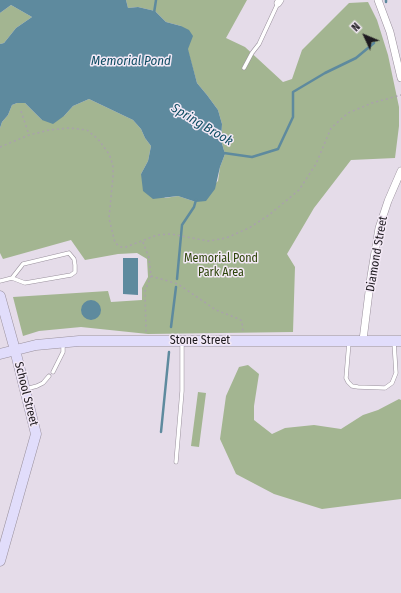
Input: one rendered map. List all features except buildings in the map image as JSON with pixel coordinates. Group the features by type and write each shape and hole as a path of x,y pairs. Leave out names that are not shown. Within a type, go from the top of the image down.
{"street":[{"path":"378,0 390,32 401,78"},
{"name":"Diamond Street","path":"363,340 378,233 386,207 401,171"},
{"name":"School Street","path":"0,296 36,434 0,561"},
{"name":"Stone Street","path":"0,354 36,345 62,341 398,341"}],"lane":[{"path":"244,68 259,44 279,2"},
{"path":"0,281 12,278 25,283 71,276 74,272 74,259 69,253 23,264 12,278"},
{"path":"53,372 63,352 62,341"},
{"path":"176,462 182,391 182,341"},
{"path":"349,341 346,378 348,382 352,386 358,387 385,388 392,383 396,373 398,341"},
{"path":"25,389 43,383 49,376"}],"path":[{"path":"0,147 49,130 70,128 88,130 95,135 109,154 113,167 109,218 115,243 122,247 126,247 157,235 171,234 208,241 226,238 249,228 269,215 299,190 316,164 331,128 338,120 359,108 401,95"},
{"path":"21,111 29,136"},
{"path":"143,241 149,258 151,276 145,291 146,334"},
{"path":"151,276 178,284 190,291 207,305 239,319 242,321 243,333"}],"green space":[{"name":"Memorial Pond Park Area","path":"126,0 247,0 226,38 245,47 283,82 292,79 302,50 349,3 368,2 377,20 388,55 399,107 399,126 395,158 351,160 314,208 287,254 295,267 293,332 148,334 81,327 39,331 23,336 13,297 108,291 111,302 142,300 142,288 148,277 147,259 137,253 118,254 85,260 71,240 3,259 0,253 0,128 12,105 17,103 25,103 42,120 64,116 73,106 89,99 133,120 141,129 151,146 148,161 141,174 165,198 178,196 196,202 218,181 220,167 225,154 221,140 222,124 218,110 197,83 181,26 166,22 155,11 138,7 128,8"},
{"path":"11,5 32,17 16,28 4,43 0,44 0,13"},
{"path":"248,365 259,374 254,406 254,420 272,434 285,428 314,425 341,429 363,415 378,410 399,399 401,400 401,499 322,509 274,494 236,474 220,439 226,396 239,367"},
{"path":"198,392 206,393 199,447 191,446"}],"water":[{"name":"Memorial Pond","path":"0,0 126,0 128,8 138,7 155,11 166,22 189,30 193,36 188,49 197,83 218,110 222,124 221,140 225,154 220,167 215,189 206,201 196,202 178,196 153,199 143,191 141,174 148,161 151,146 141,129 133,120 89,99 73,106 64,116 53,124 42,120 25,103 17,103 12,105 0,128 0,44 4,43 16,28 32,17 11,5 0,13"},
{"path":"123,258 138,258 138,295 123,294"},
{"path":"91,300 98,303 101,310 98,317 91,320 84,317 81,310 84,303"}],"waterway":[{"path":"154,13 156,0"},
{"name":"Spring Brook","path":"224,153 252,157 278,149 293,117 293,92 325,73 356,58 374,43"},
{"path":"177,279 182,225 194,207 196,200"},
{"path":"171,327 176,287"},
{"path":"161,432 169,352"}]}
